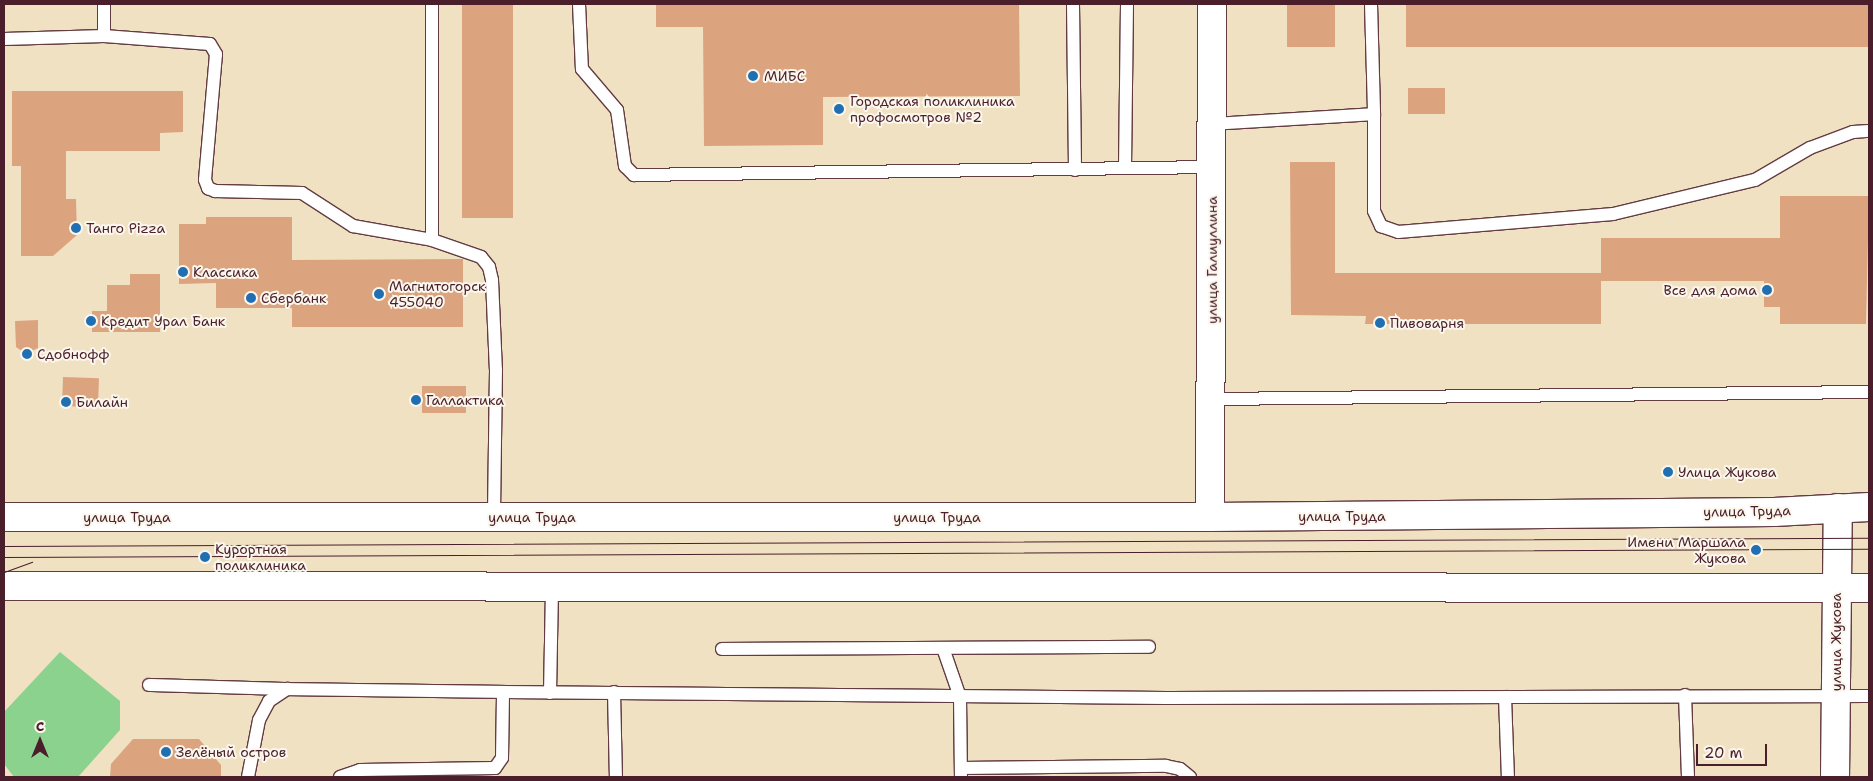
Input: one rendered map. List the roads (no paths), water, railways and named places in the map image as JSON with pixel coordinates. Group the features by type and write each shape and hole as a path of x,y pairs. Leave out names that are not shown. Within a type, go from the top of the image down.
{"main road":[{"name":"улица Галиуллина","path":"1210,517 1212,399 1212,4"},
{"name":"улица Жукова","path":"1835,777 1838,508"},
{"name":"улица Труда","path":"4,516 1210,517 1774,512 1869,508"},
{"path":"4,586 1869,588"}],"lane":[{"path":"104,4 104,36"},
{"path":"432,4 432,240"},
{"path":"579,4 582,69 616,110 625,166 634,175 1212,167"},
{"path":"1073,4 1076,170"},
{"path":"1125,168 1127,4"},
{"path":"1371,4 1374,210 1381,226 1398,232 1613,214 1755,180 1810,148 1853,132 1869,131"},
{"path":"4,39 104,36 206,43 213,47 216,54 205,180 211,191 302,194 353,226 432,240 481,257 489,267 492,280 496,370 494,517"},
{"path":"1212,124 1374,114"},
{"path":"1212,399 1869,392"},
{"path":"550,693 552,587"},
{"path":"722,649 1149,647"},
{"path":"943,648 960,697 961,773 1166,766 1180,769 1190,777"},
{"path":"149,686 550,693 614,692 960,697 1869,696"},
{"path":"248,777 259,720 269,701 287,689"},
{"path":"340,777 360,770 495,768 502,758 502,692"},
{"path":"614,692 616,777"},
{"path":"1686,695 1688,777"},
{"path":"1505,697 1508,777"}],"tram line":[{"path":"4,546 1869,538"},
{"path":"4,557 1869,549"},
{"path":"4,572 32,562"}],"place":[{"name":"МИБС","path":"753,76"},
{"name":"Городская поликлиника профосмотров №2","path":"839,109"},
{"name":"Танго Pizza","path":"76,228"},
{"name":"Классика","path":"183,272"},
{"name":"Все для дома","path":"1767,290"},
{"name":"Магнитогорск 455040","path":"379,294"},
{"name":"Сбербанк","path":"251,298"},
{"name":"Кредит Урал Банк","path":"91,321"},
{"name":"Пивоварня","path":"1380,323"},
{"name":"Сдобнофф","path":"27,354"},
{"name":"Галлактика","path":"416,400"},
{"name":"Билайн","path":"66,402"},
{"name":"Улица Жукова","path":"1668,472"},
{"name":"Имени Маршала Жукова","path":"1756,550"},
{"name":"Курортная поликлиника","path":"205,557"},
{"name":"Зелёный остров","path":"166,752"}]}
